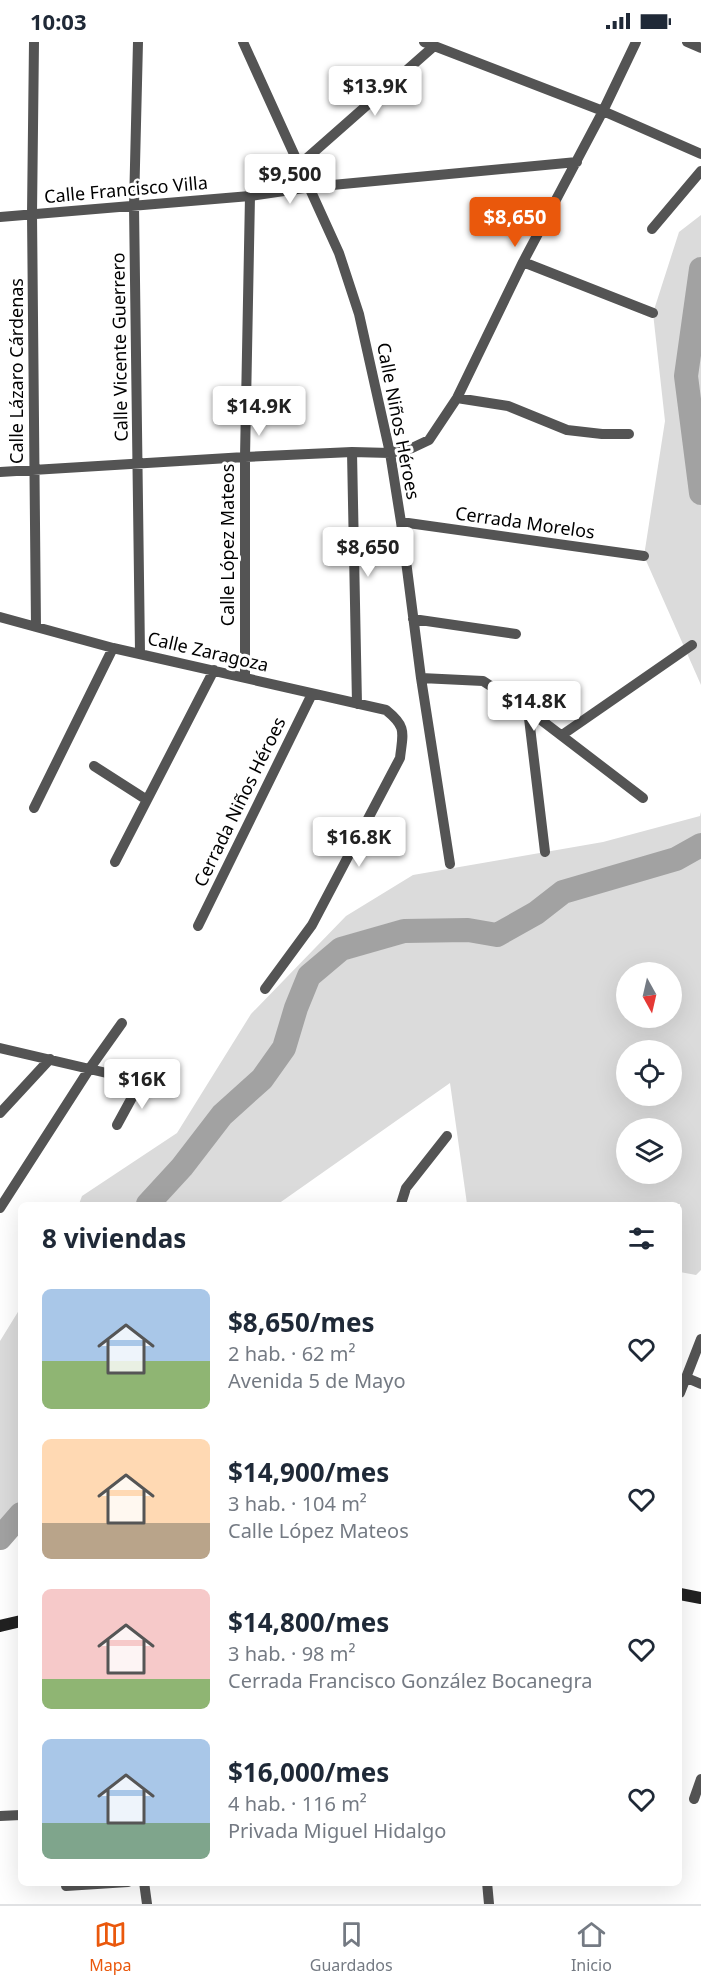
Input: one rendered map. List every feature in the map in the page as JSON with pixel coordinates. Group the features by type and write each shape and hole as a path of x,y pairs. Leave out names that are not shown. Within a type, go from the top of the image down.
{"street":[{"name":"Calle Lázaro Cárdenas","path":"34,42 32,214 36,627"},
{"name":"Calle Vicente Guerrero","path":"138,42 134,206 140,652"},
{"name":"Calle Niños Héroes","path":"243,42 339,253 359,314 385,453 401,522 421,678 450,864"},
{"path":"0,472 245,457 385,453 412,448 429,440 457,398 636,42"},
{"path":"687,42 701,48"},
{"path":"298,165 428,44 603,111 701,154"},
{"name":"Calle Francisco Villa","path":"0,217 250,196 577,162"},
{"path":"652,229 701,171"},
{"name":"Calle López Mateos","path":"245,678 245,457 250,196"},
{"path":"524,262 653,313"},
{"path":"457,398 508,406 567,430 628,434"},
{"path":"357,452 357,704"},
{"name":"Cerrada Morelos","path":"401,522 644,556"},
{"path":"413,619 516,634"},
{"name":"Calle Zaragoza","path":"2,621 36,627 113,648 140,652 386,710 399,720 402,727 400,758 312,925 265,989"},
{"path":"562,735 692,645"},
{"path":"34,808 113,648"},
{"path":"115,862 214,670"},
{"path":"421,678 483,681 528,710 643,798"},
{"name":"Cerrada Niños Héroes","path":"198,926 312,694"},
{"path":"528,710 545,852"},
{"path":"94,766 147,800"},
{"path":"0,1208 90,1068 122,1023"},
{"path":"0,1048 141,1081 117,1125"},
{"path":"0,1113 50,1059"},
{"path":"402,1202 406,1188 447,1136"},
{"path":"682,1389 701,1339"},
{"path":"687,1378 701,1384"},
{"path":"682,1594 701,1598"},
{"path":"0,1626 18,1622"},
{"path":"694,1799 701,1779"},
{"path":"0,1816 18,1815"},
{"path":"145,1886 147,1904"},
{"path":"487,1886 489,1904"}],"shaded area":[{"path":"701,215 701,685 644,556 665,421 653,313 679,232"},
{"path":"701,812 701,1270 696,1275 682,1272 682,1202 467,1202 450,1083 281,1202 80,1202 82,1196 177,1133 251,1014 346,916 413,875 603,842 700,816"},
{"path":"18,1312 18,1525 0,1546 0,1341"}],"waterway":[{"path":"701,269 686,376 701,493"},
{"path":"150,1202 182,1167 222,1115 262,1079 284,1048 309,976 341,949 404,931 468,930 497,935 536,913 563,892 676,859 701,845"},
{"path":"0,1538 18,1517"}]}
